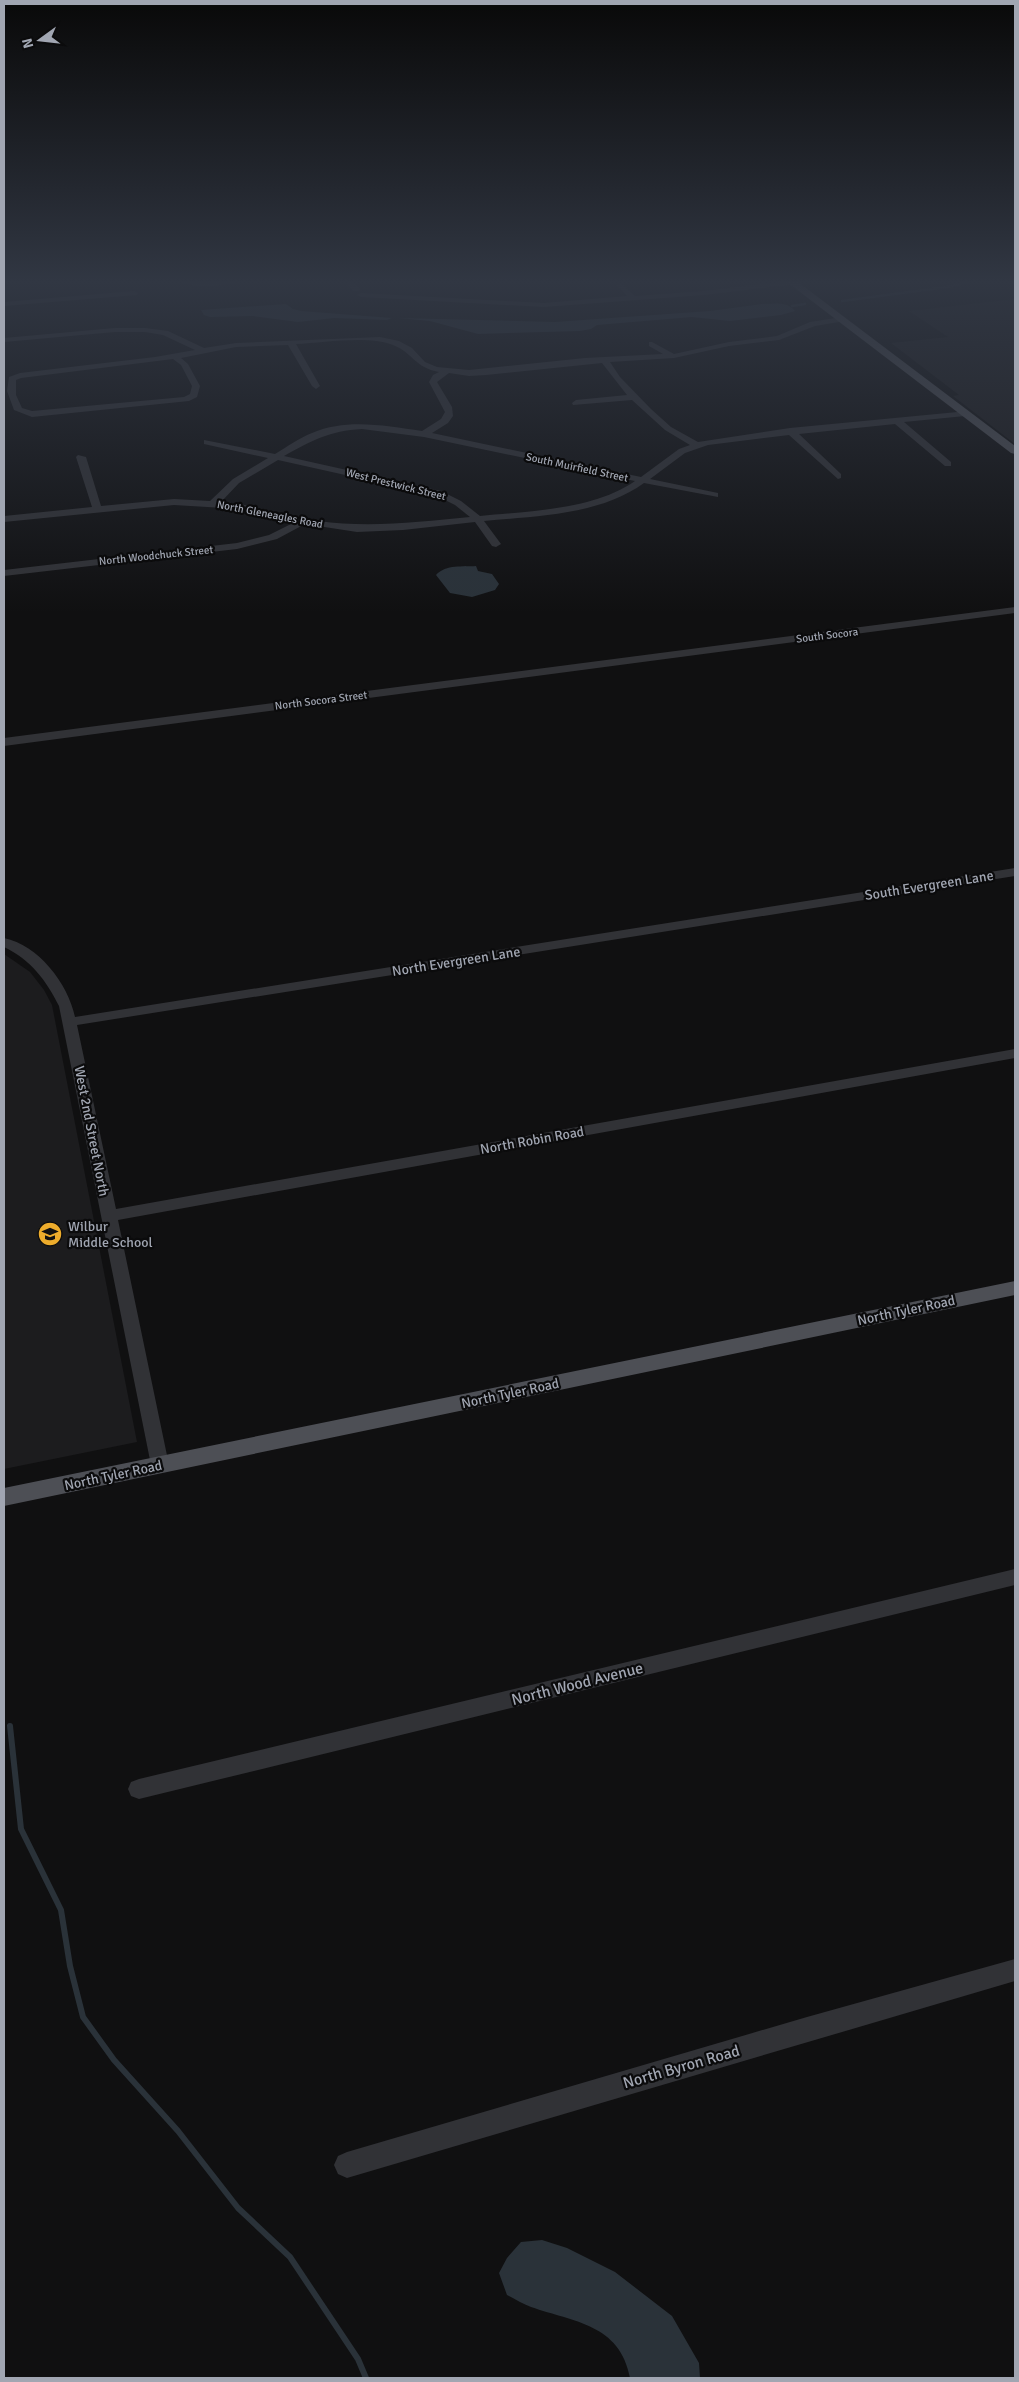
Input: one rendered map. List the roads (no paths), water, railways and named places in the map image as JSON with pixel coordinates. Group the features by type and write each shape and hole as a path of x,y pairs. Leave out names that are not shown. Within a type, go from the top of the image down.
{"main road":[{"path":"936,390 1015,451"},
{"name":"North Tyler Road","path":"4,1497 1015,1288"}],"street":[{"path":"12,390 18,410 32,414 177,401 194,395 195,390"},
{"path":"424,434 448,418 450,412 449,406 438,390"},
{"path":"629,390 666,427 697,445"},
{"path":"576,403 635,397"},
{"name":"North Gleneagles Road","path":"4,519 174,502 241,506 336,527 378,529 477,520 587,505 627,491 682,451 697,445 727,438 966,413"},
{"path":"896,420 948,464"},
{"name":"South Muirfield Street","path":"214,503 236,480 319,433 348,426 372,426 424,434 715,495"},
{"path":"790,431 838,476"},
{"name":"West Prestwick Street","path":"207,442 438,493 464,505 496,544"},
{"path":"531,457 543,449"},
{"path":"81,457 97,509"},
{"name":"North Woodchuck Street","path":"4,573 237,546 274,537 304,521"},
{"name":"South Socora","path":"639,660 1015,610"},
{"name":"North Socora Street","path":"4,742 639,660"},
{"name":"South Evergreen Lane","path":"843,899 1015,872"},
{"name":"North Evergreen Lane","path":"69,1022 843,899"},
{"name":"West 2nd Street North","path":"4,942 19,949 47,971 66,1006 160,1465"},
{"name":"North Robin Road","path":"109,1216 1015,1053"},
{"name":"North Wood Avenue","path":"139,1789 1015,1577"},
{"name":"North Byron Road","path":"347,2165 1015,1970"}],"waterway":[{"path":"10,1726 21,1829 61,1910 70,1966 83,2017 114,2060 178,2131 238,2208 290,2257 358,2359 366,2378"}],"place":[{"name":"Wilbur Middle School","path":"50,1234"}]}
